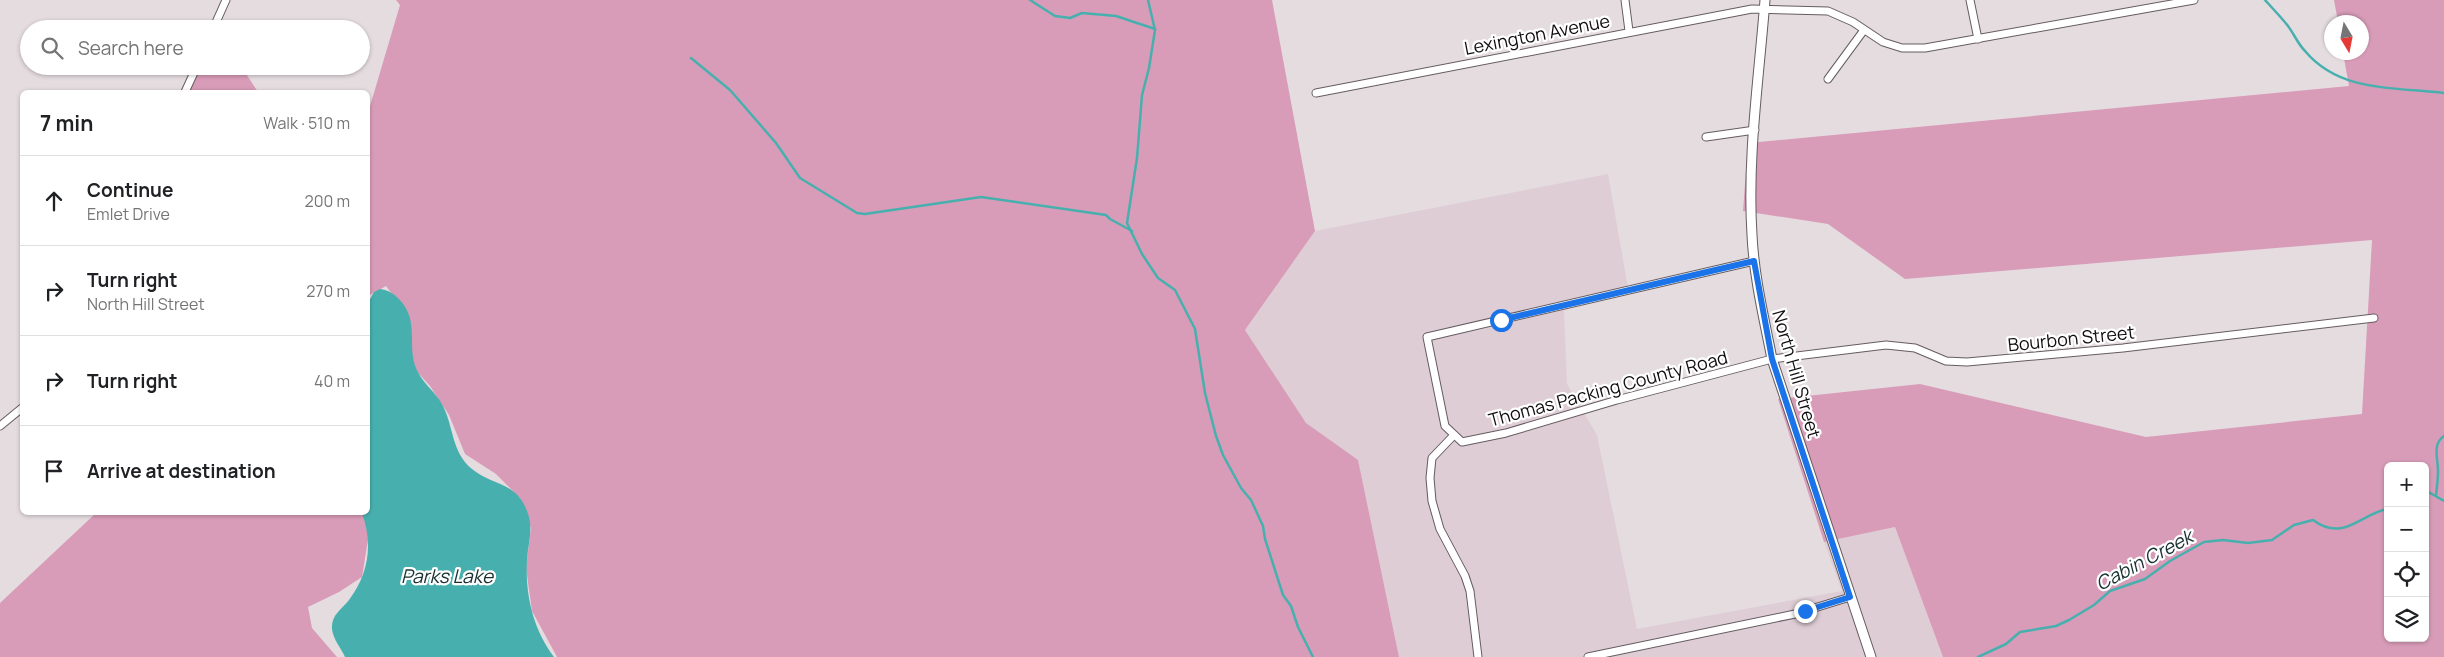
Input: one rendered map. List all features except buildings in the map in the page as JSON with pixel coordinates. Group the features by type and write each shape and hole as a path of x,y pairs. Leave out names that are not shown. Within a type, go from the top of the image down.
{"street":[{"path":"217,20 226,0"},
{"path":"1625,0 1629,31"},
{"path":"1970,0 1978,39"},
{"name":"Lexington Avenue","path":"1316,93 1764,4 1828,11 1883,42 1902,48 1925,48 2194,0"},
{"name":"North Hill Street","path":"1764,4 1751,194 1754,261 1772,359 1871,657"},
{"path":"1828,79 1864,30"},
{"path":"186,90 192,75"},
{"path":"1706,137 1754,130"},
{"path":"1478,657 1470,591 1465,576 1440,529 1432,501 1430,478 1432,458 1454,434 1445,426 1427,336 1754,261"},
{"name":"Bourbon Street","path":"1772,359 1886,345 1915,348 1946,361 2036,357 2374,318"},
{"name":"Thomas Packing County Road","path":"1454,434 1462,442 1506,433 1617,400 1772,359"},
{"path":"0,426 20,410"},
{"path":"1588,657 1795,614 1850,597"}],"shaded area":[{"path":"396,0 1272,0 1315,231 1245,330 1306,423 1358,460 1399,657 557,657 532,611 526,568 531,528 520,498 496,474 465,454 449,415 430,386 410,364 405,312 386,286 370,295 370,106 400,5"},
{"path":"2334,0 2444,0 2444,657 1943,657 1895,527 1824,542 1778,399 1920,384 2146,437 2362,414 2372,240 1905,279 1828,224 1743,211 1748,143 2349,86 2344,60 2369,60 2369,15 2337,15"},
{"path":"193,75 247,75 257,90 186,90"},
{"path":"1608,174 1629,294 1564,310 1567,384 1597,435 1637,629 1842,591 1824,542 1895,527 1943,657 1399,657 1358,461 1306,423 1245,330 1315,231"},
{"path":"94,515 366,515 370,527 362,577 339,592 308,607 312,628 337,657 0,657 0,603"}],"water":[{"name":"Parks Lake","path":"380,289 388,291 395,295 406,308 410,317 415,365 421,378 437,396 446,412 460,455 472,469 517,494 527,511 530,523 527,560 529,599 541,635 554,657 345,657 335,640 332,629 333,620 356,590 365,569 367,558 367,536 362,515 370,515 370,299 374,292"}],"waterway":[{"path":"1030,0 1055,16 1070,18 1082,13 1116,16 1155,29"},
{"path":"1148,0 1155,30 1149,68 1142,95 1137,158 1127,223 1142,254 1158,278 1175,290 1195,329 1205,393 1216,436 1223,455 1241,488 1251,500 1263,526 1265,539 1283,595 1291,606 1298,627 1313,657"},
{"path":"2265,0 2288,26 2305,51 2319,65 2335,74 2352,81 2370,85 2444,93"},
{"path":"691,58 730,90 776,143 800,178 857,213 865,214 981,197 1106,215 1132,231"},
{"name":"Cabin Creek","path":"2436,495 2438,474 2436,452 2438,443 2444,436"},
{"name":"Cabin Creek","path":"2429,492 2444,501"},
{"name":"Cabin Creek","path":"1978,657 2006,644 2020,632 2056,626 2069,620 2094,605 2110,591 2145,579 2170,561 2204,542 2223,540 2248,543 2272,540 2294,525 2313,520 2334,529 2343,528 2384,510"}],"route":[{"path":"1501,320 1754,261 1772,359 1850,597 1805,611"}]}
